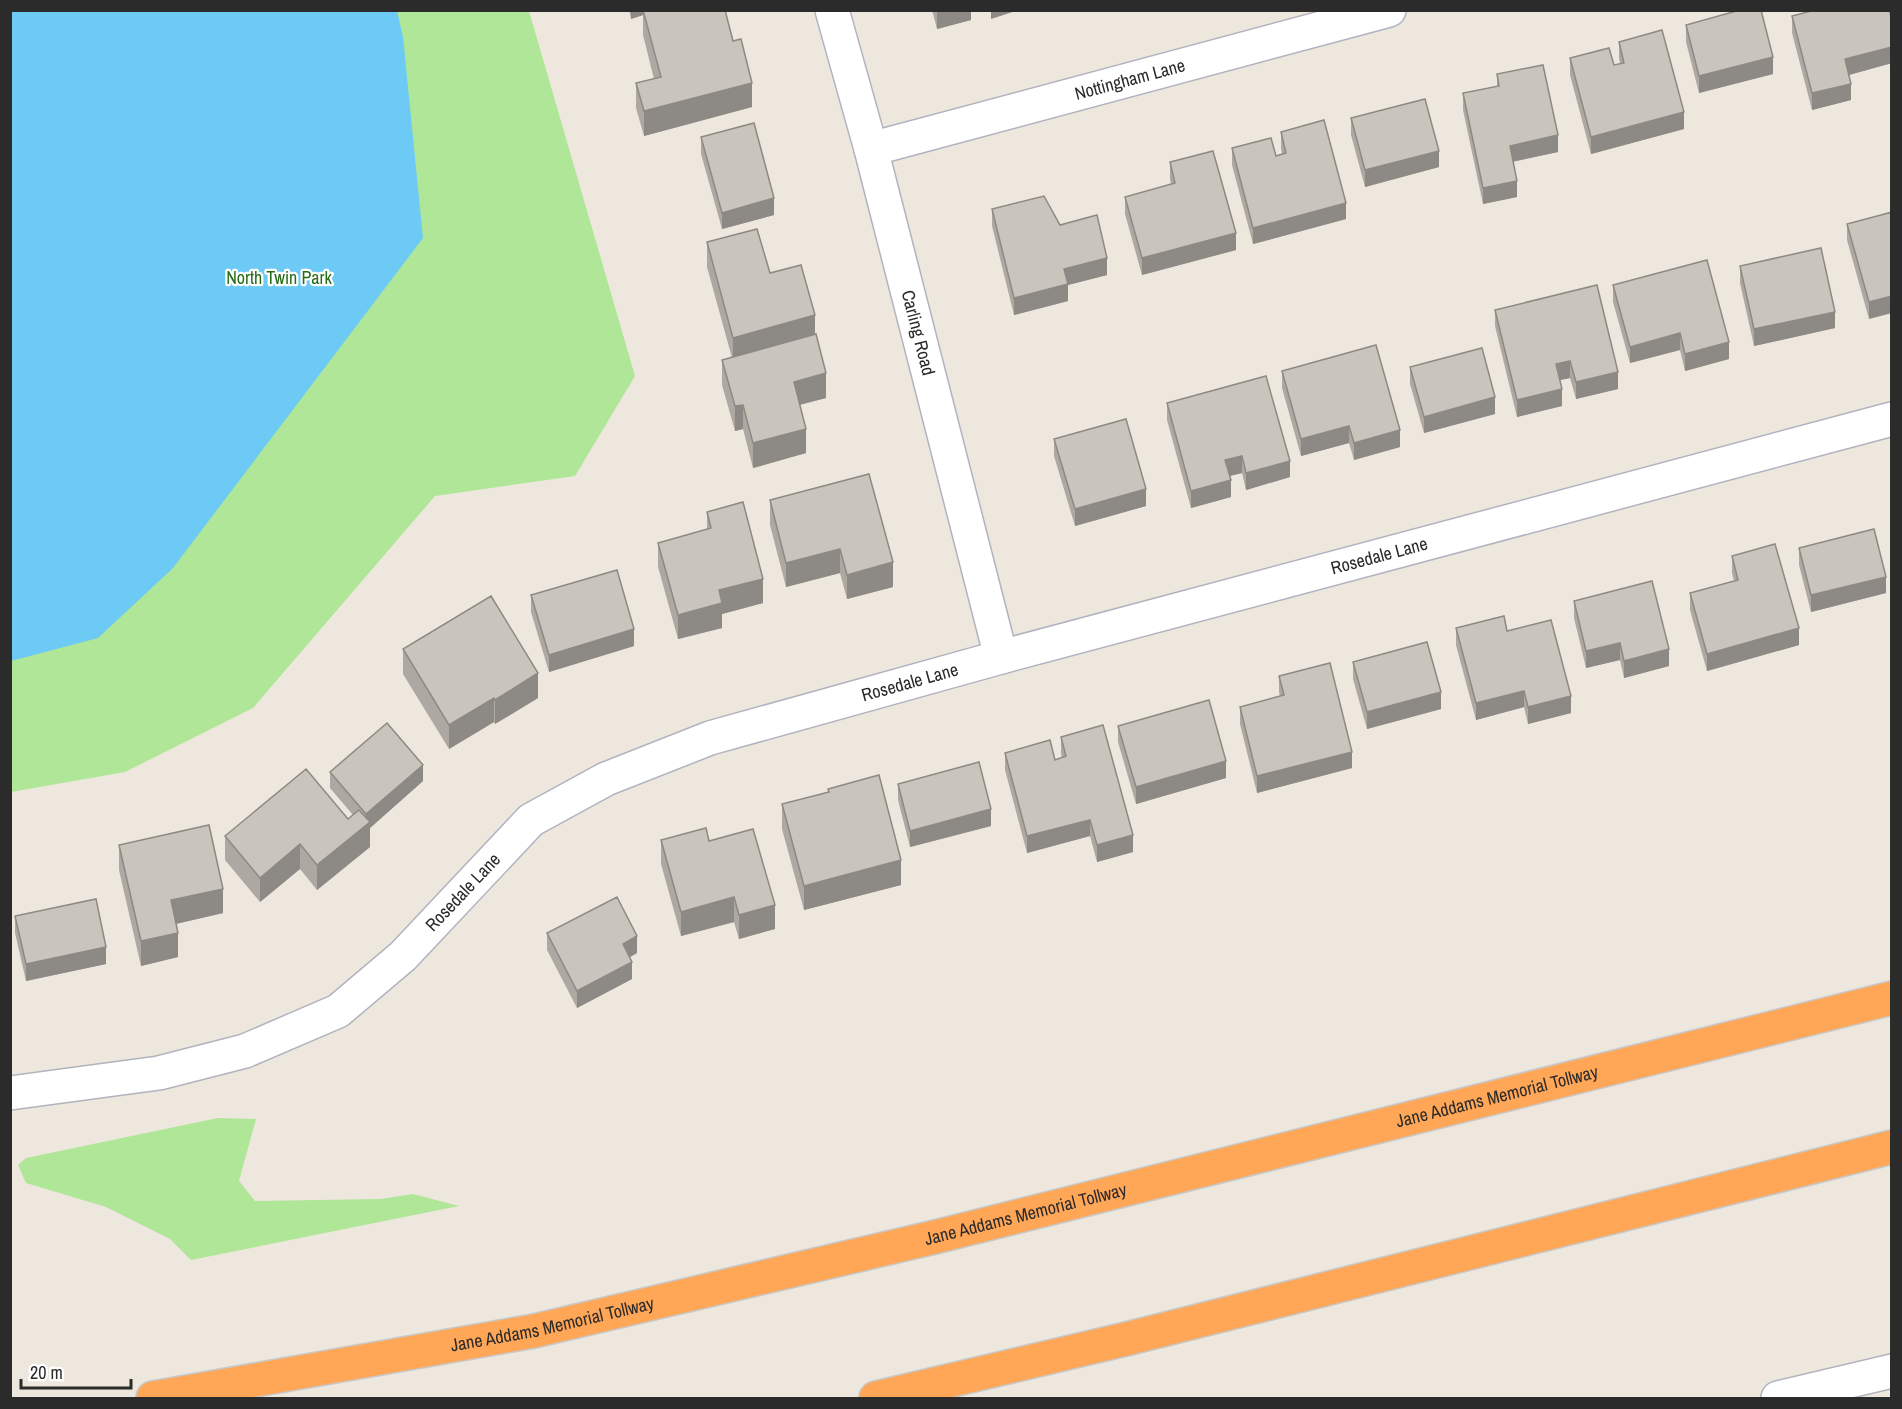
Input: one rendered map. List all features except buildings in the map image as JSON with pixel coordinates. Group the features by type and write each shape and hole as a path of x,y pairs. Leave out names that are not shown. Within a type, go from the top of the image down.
{"highway":[{"name":"Jane Addams Memorial Tollway","path":"153,1398 534,1331 935,1237 1892,998"},
{"path":"876,1398 1149,1334 1892,1147"}],"street":[{"name":"Carling Road","path":"832,10 871,149 1001,657"},
{"name":"Nottingham Lane","path":"871,149 1389,10"},
{"name":"Rosedale Lane","path":"10,1093 159,1073 245,1051 338,1011 403,956 531,820 606,778 710,738 1001,657 1892,419"},
{"path":"1778,1398 1892,1371"}],"green space":[{"name":"North Twin Park","path":"11,11 529,11 635,376 575,476 435,496 253,708 125,772 11,792"},
{"path":"218,1118 256,1119 239,1181 255,1201 381,1199 413,1194 459,1206 191,1260 170,1239 106,1207 26,1183 18,1165 26,1158"}],"water":[{"path":"11,10 397,11 403,37 423,238 173,568 98,638 11,661"}]}
